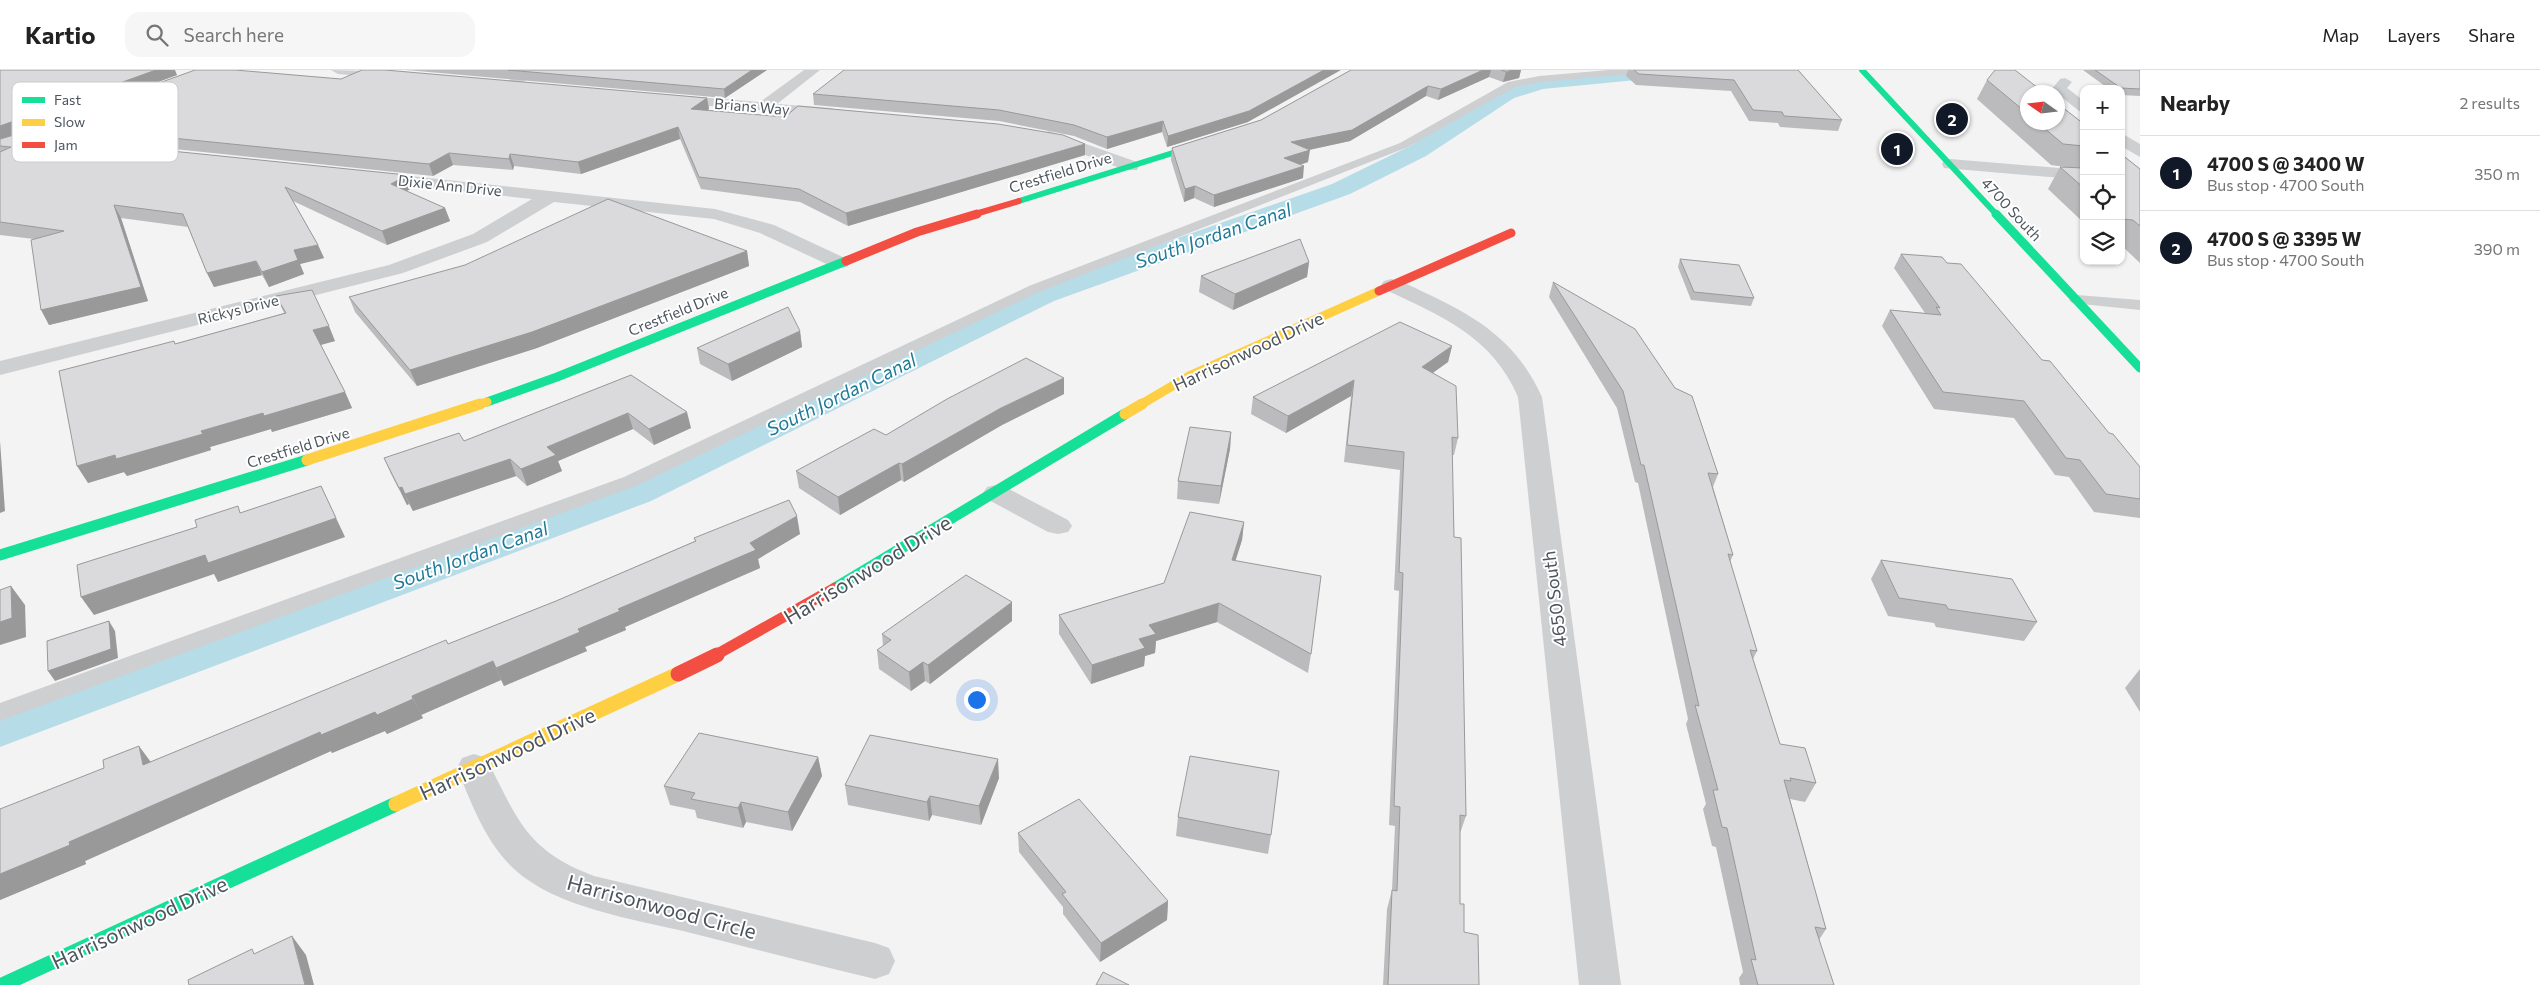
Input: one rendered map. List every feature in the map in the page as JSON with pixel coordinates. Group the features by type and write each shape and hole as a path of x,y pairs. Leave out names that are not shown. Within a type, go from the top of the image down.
{"street":[{"path":"338,70 410,76"},
{"path":"508,85 537,70"},
{"path":"763,107 813,70"},
{"name":"4700 South","path":"1862,70 2140,368"},
{"path":"2065,82 2059,88 2080,105"},
{"path":"488,83 538,87"},
{"name":"Brians Way","path":"655,98 849,114"},
{"path":"1037,134 1068,141 1131,166"},
{"name":"Crestfield Drive","path":"0,555 472,407 557,376 917,232 1219,139"},
{"path":"2125,141 2140,152"},
{"path":"0,148 12,143"},
{"path":"1950,164 2080,175"},
{"name":"Dixie Ann Drive","path":"355,175 696,212 733,218 767,229 840,263"},
{"name":"Rickys Drive","path":"0,368 396,269 480,238 512,221 551,196"},
{"name":"Harrisonwood Drive","path":"2,985 668,679 788,617 1191,375 1511,233"},
{"name":"4650 South","path":"1391,285 1454,316 1490,340 1516,368 1525,382 1530,397 1600,985"},
{"path":"996,493 1058,526"},
{"name":"Harrisonwood Circle","path":"474,768 498,817 518,849 539,868 564,881 593,892 875,961"}],"lane":[{"path":"0,712 631,481 1034,289 1404,145 1512,84 1539,79 1644,70"},
{"path":"2077,300 2140,306"}],"building":[{"path":"0,70 156,70 123,82 12,82 12,122 0,126"},
{"path":"195,70 235,70 341,79 362,70 385,70 707,98 691,109 785,117 798,106 998,124 1063,135 1085,144 846,213 799,189 699,177 678,127 578,162 510,154 509,159 449,153 429,164 178,139 178,82 162,82"},
{"path":"508,70 752,70 724,89"},
{"path":"844,70 1324,70 1249,111 1168,136 1163,121 1107,137 1074,125 999,110 813,94"},
{"path":"1351,70 1483,70 1441,89 1428,86 1352,130 1291,142 1310,150 1284,158 1304,166 1214,195 1195,186 1185,189 1172,148 1261,120"},
{"path":"1634,70 1798,70 1842,120 1784,116 1782,112 1753,110 1734,80 1639,74"},
{"path":"1995,70 2015,70 2034,85 2020,85 2020,107 1987,80"},
{"path":"2095,70 2140,70 2140,89 2125,88 2125,85 2117,85"},
{"path":"2065,109 2080,121 2080,146 2063,144 2046,130 2065,130"},
{"path":"12,136 12,162 178,162 178,152 407,175 391,184 445,208 382,231 285,187 318,245 294,250 298,260 262,272 256,261 207,273 183,214 114,205 141,287 41,310 31,240 64,231 0,222 0,152 11,147 0,146 0,139"},
{"path":"2125,157 2140,169 2140,226 2133,220 2125,219"},
{"path":"2060,167 2080,168 2080,184"},
{"path":"608,199 747,251 532,332 410,370 349,297 465,265"},
{"path":"1300,239 1309,262 1235,294 1201,276"},
{"path":"1901,254 1942,257 1947,263 1961,264 2042,360 2050,361 2109,433 2113,434 2140,467 2140,499 2106,494 2080,460 2066,458 2024,401 1943,392 1890,310 1941,315 1936,307 1940,308"},
{"path":"1680,259 1739,265 1754,298 1694,292"},
{"path":"1553,282 1635,329 1675,388 1692,396 1718,474 1708,473 1733,555 1728,554 1757,651 1750,650 1780,744 1805,748 1816,783 1790,778 1791,781 1784,780 1826,929 1815,927 1834,985 1758,985 1751,959 1756,960 1727,828 1722,827 1713,790 1718,790 1695,705 1699,706 1644,465 1641,465 1623,391"},
{"path":"312,290 329,326 313,330 345,392 264,416 263,413 201,431 203,434 116,459 115,455 77,466 59,371 174,341 175,344 286,313 276,296"},
{"path":"788,307 800,331 728,364 697,348"},
{"path":"1400,322 1452,346 1422,367 1456,386 1458,438 1452,437 1454,537 1461,538 1466,816 1460,815 1460,904 1464,904 1464,932 1478,935 1479,985 1388,985 1392,890 1397,891 1400,807 1394,806 1403,573 1399,572 1404,452 1347,445 1354,380 1288,416 1253,397"},
{"path":"1026,358 1064,378 1001,408 902,464 899,463 838,497 796,471 874,429 886,435 947,399"},
{"path":"631,375 687,412 649,429 628,413 547,447 556,455 521,469 510,459 405,494 402,487 399,488 384,458 459,433 464,441"},
{"path":"1190,427 1231,432 1221,486 1178,481"},
{"path":"321,486 336,518 208,563 205,555 81,597 77,565 197,527 195,520 238,506 240,513"},
{"path":"789,500 797,516 750,543 756,550 618,609 620,611 578,629 580,632 496,668 493,661 412,696 413,699 377,715 375,712 321,735 320,732 69,842 70,845 0,874 0,809 104,768 103,760 139,746 143,765 446,640 448,644 556,601 696,541 694,538"},
{"path":"1190,512 1244,522 1232,560 1321,576 1311,654 1219,603 1149,625 1156,634 1139,639 1145,648 1092,665 1059,615 1164,583"},
{"path":"1881,560 2012,579 2037,622 1948,609 1946,605 1899,598"},
{"path":"966,575 1012,602 928,665 923,662 909,672 877,650 891,640 882,634"},
{"path":"11,586 12,618 0,622 0,590"},
{"path":"109,621 111,649 48,671 47,641"},
{"path":"699,733 818,757 788,812 741,802 738,808 691,799 695,793 664,786"},
{"path":"870,735 998,759 979,806 930,796 927,802 845,785"},
{"path":"1190,756 1279,771 1271,835 1178,817"},
{"path":"1079,799 1168,901 1101,943 1062,894 1066,892 1018,833"},
{"path":"292,936 305,985 189,985 188,980 252,949 254,954"},
{"path":"1103,972 1129,985 1096,985"}],"waterway":[{"name":"South Jordan Canal","path":"0,729 637,493 1043,295 1341,189 1418,151 1507,94 1541,83 1678,70"}],"traffic: fast":[{"path":"1862,70 2140,368"},
{"path":"1019,201 1208,142"},
{"path":"487,402 557,377 846,261"},
{"path":"835,588 1125,414"},
{"path":"0,555 307,460"},
{"path":"2,985 396,804"}],"traffic: slow":[{"path":"1125,414 1191,375 1379,291"},
{"path":"307,460 487,402"},
{"path":"396,804 678,674"}],"traffic: jam":[{"path":"846,261 917,232 1019,201"},
{"path":"1379,291 1511,233"},
{"path":"678,674 734,646 835,588"}],"place":[{"name":"4700 S @ 3395 W","path":"1952,119"},
{"name":"4700 S @ 3400 W","path":"1897,149"}]}
